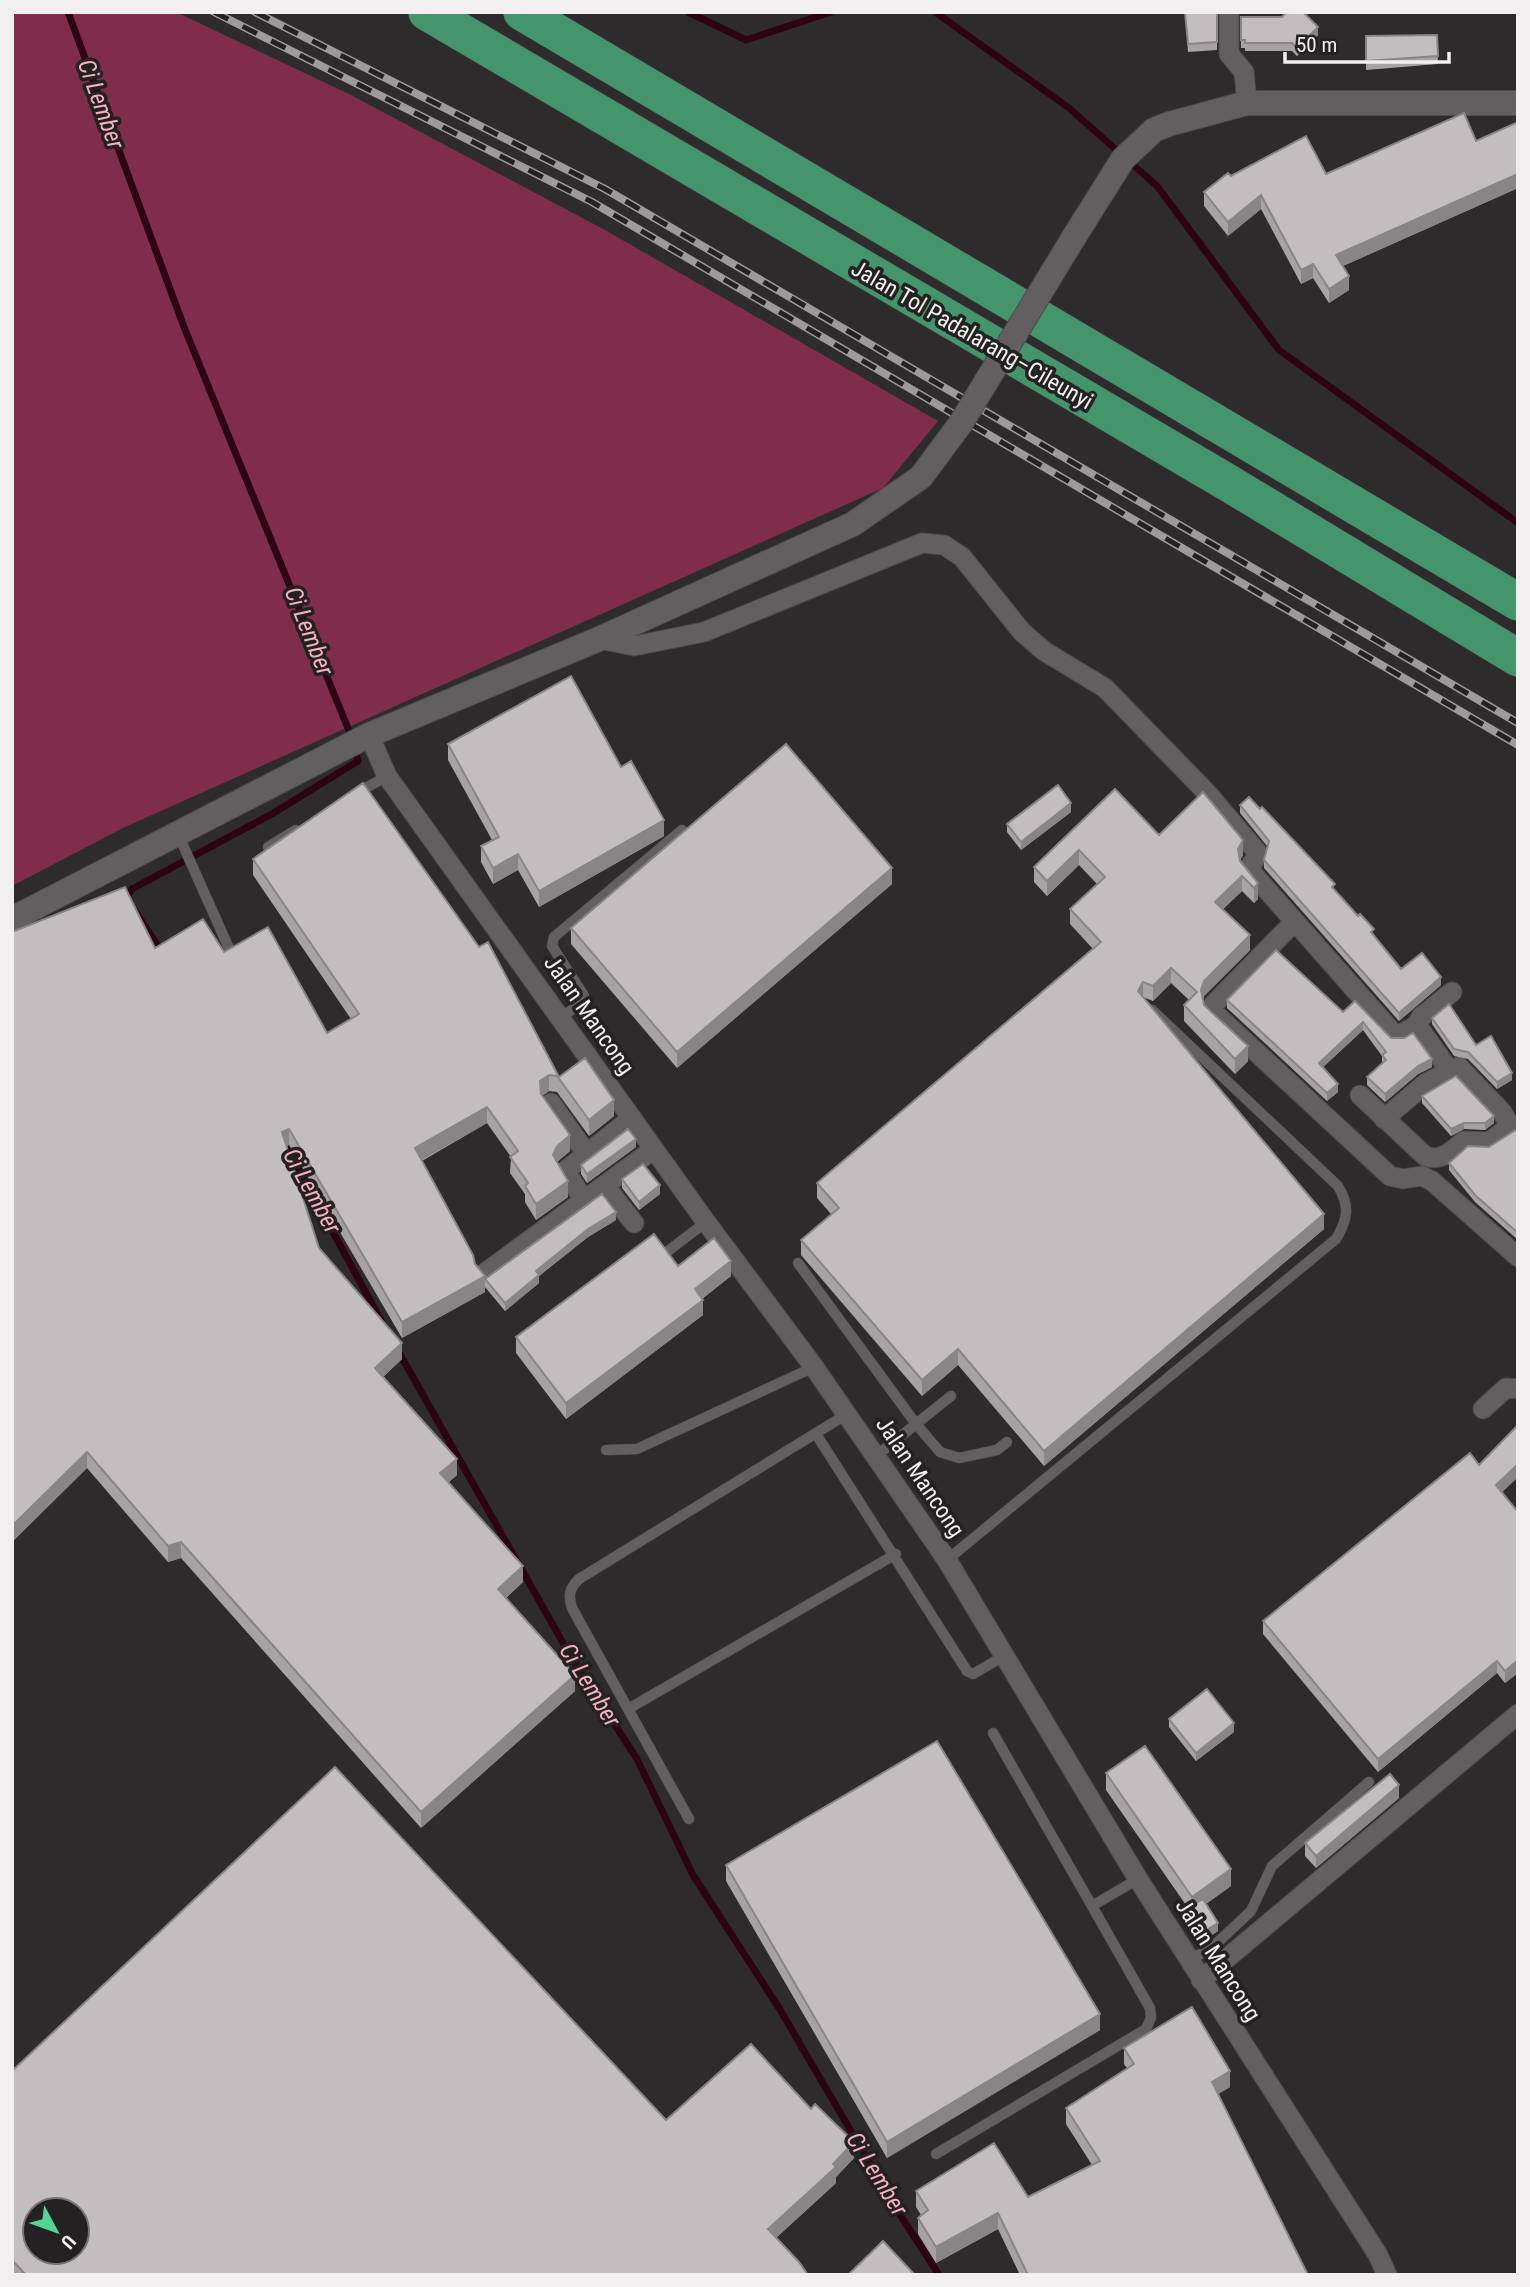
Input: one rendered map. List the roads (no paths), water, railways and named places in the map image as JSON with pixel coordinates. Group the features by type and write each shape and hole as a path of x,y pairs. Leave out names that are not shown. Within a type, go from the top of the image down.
{"highway":[{"name":"Jalan Tol Padalarang–Cileunyi","path":"427,12 1241,491 1518,658"},
{"name":"Jalan Tol Padalarang–Cileunyi","path":"522,12 1518,602"}],"street":[{"path":"1229,12 1230,54 1244,72 1247,103"},
{"path":"12,919 181,840 362,743 853,524 921,477 961,423 1123,159 1154,130 1247,103 1518,103"},
{"path":"599,639 634,646 704,632 922,543 944,545 962,558 1022,632 1044,652 1105,688 1209,794 1256,852 1256,858 1250,866 1252,873 1394,1034 1399,1035 1417,1025 1421,1017 1452,992"},
{"name":"Jalan Mancong","path":"362,743 706,1222 814,1367 947,1560 1138,1879 1378,2255 1387,2275"},
{"path":"1294,922 1213,1005 1213,1012 1390,1176 1403,1179 1423,1175 1518,1257"},
{"path":"1417,1025 1449,1070"},
{"path":"1360,1095 1384,1119 1425,1156 1434,1160 1446,1156 1464,1141 1489,1142 1514,1126 1459,1067 1426,1083 1384,1119"},
{"path":"551,1103 586,1153"},
{"path":"585,1202 564,1173 632,1118"},
{"path":"485,1273 654,1149"},
{"path":"605,1186 634,1223"},
{"path":"1483,1409 1506,1388 1518,1389"},
{"path":"1201,1980 1518,1714"}],"lane":[{"path":"349,798 385,773"},
{"path":"268,847 303,826"},
{"path":"561,1017 582,1002 584,996 552,946 554,937 682,830"},
{"path":"181,840 232,955"},
{"path":"947,1560 1305,1265 1336,1238 1344,1225 1348,1210 1338,1186 1233,1083 1145,1004"},
{"path":"668,1251 706,1222"},
{"path":"798,1263 916,1424 940,1452 959,1458 997,1450 1007,1442"},
{"path":"606,1450 637,1449 814,1367"},
{"path":"876,1456 951,1396"},
{"path":"689,1819 572,1608 569,1596 571,1587 579,1579 847,1414"},
{"path":"816,1434 895,1554 967,1671 973,1674 1004,1656"},
{"path":"628,1709 895,1554"},
{"path":"936,2154 1146,2029 1151,2018 1150,2008 993,1733"},
{"path":"1189,1961 1218,1942 1251,1911 1272,1866 1369,1782"},
{"path":"1092,1906 1138,1879"}],"waterway":[{"name":"Ci Lember","path":"68,12 184,327 352,738"},
{"path":"688,12 746,40 831,12"},
{"path":"935,12 1069,108 1157,186 1279,350 1518,523"},
{"name":"Ci Lember","path":"129,901 127,897 132,889 272,814 358,761 355,749"},
{"name":"Ci Lember","path":"135,911 163,954"},
{"name":"Ci Lember","path":"283,1140 384,1326"},
{"name":"Ci Lember","path":"397,1349 571,1657 637,1759 693,1875 779,2008 897,2210 939,2275"}],"railway":[{"path":"214,12 592,202 1518,745"},
{"path":"255,12 605,189 1518,723"}]}
